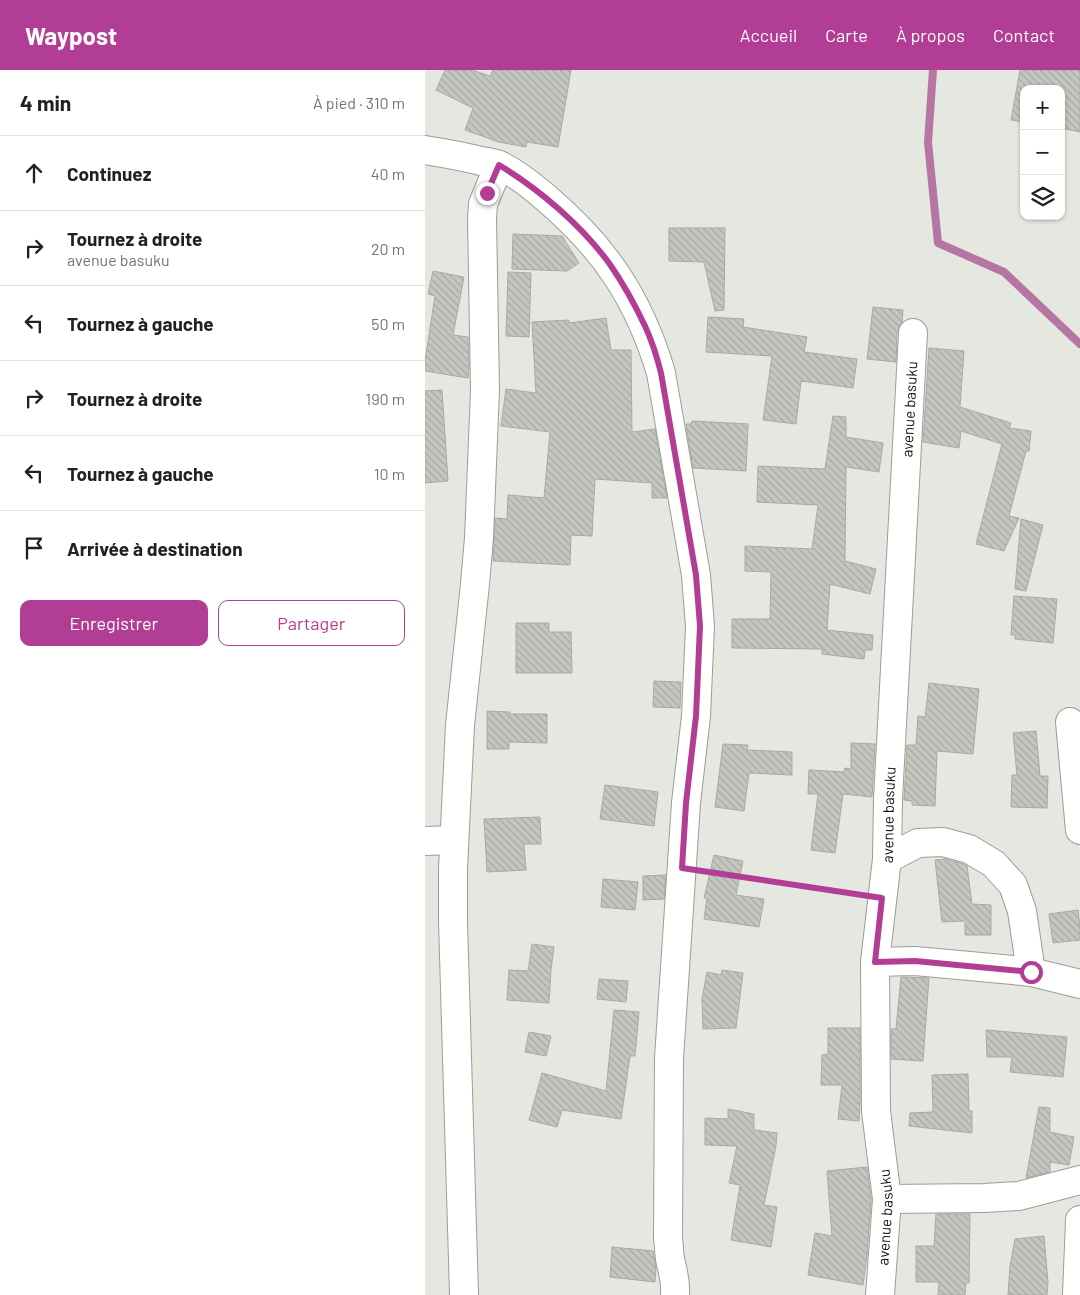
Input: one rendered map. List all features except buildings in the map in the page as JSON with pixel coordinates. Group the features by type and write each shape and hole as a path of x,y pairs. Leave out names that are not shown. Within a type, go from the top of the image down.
{"street":[{"path":"425,150 456,154 499,165 528,184 557,208 590,240 626,289 646,327 661,373 696,575 700,626 696,716 686,803 669,1058 668,1238 675,1274 675,1295"},
{"path":"464,1295 453,869 461,725 479,538 485,390 482,218 483,204 499,165"},
{"name":"avenue basuku","path":"880,1295 887,1199 875,1111 875,962 887,859 888,799 913,333"},
{"path":"1070,722 1080,830"},
{"path":"425,841 454,840"},
{"path":"887,859 918,843 943,842 969,849 994,864 1013,885 1022,911 1031,972"},
{"path":"875,962 915,961 1031,972 1080,984"},
{"path":"887,1199 1019,1196 1080,1180"},
{"path":"1077,1295 1080,1220"}],"path":[{"path":"682,868 882,898"}],"waterway":[{"path":"933,70 928,142 938,243 1004,272 1080,344"}],"route":[{"path":"487,193 499,165 514,174 557,208 590,240 609,264 626,289 646,327 655,351 661,373 696,575 700,626 696,716 686,803 682,868 882,898 875,962 915,961 1031,972"}]}
